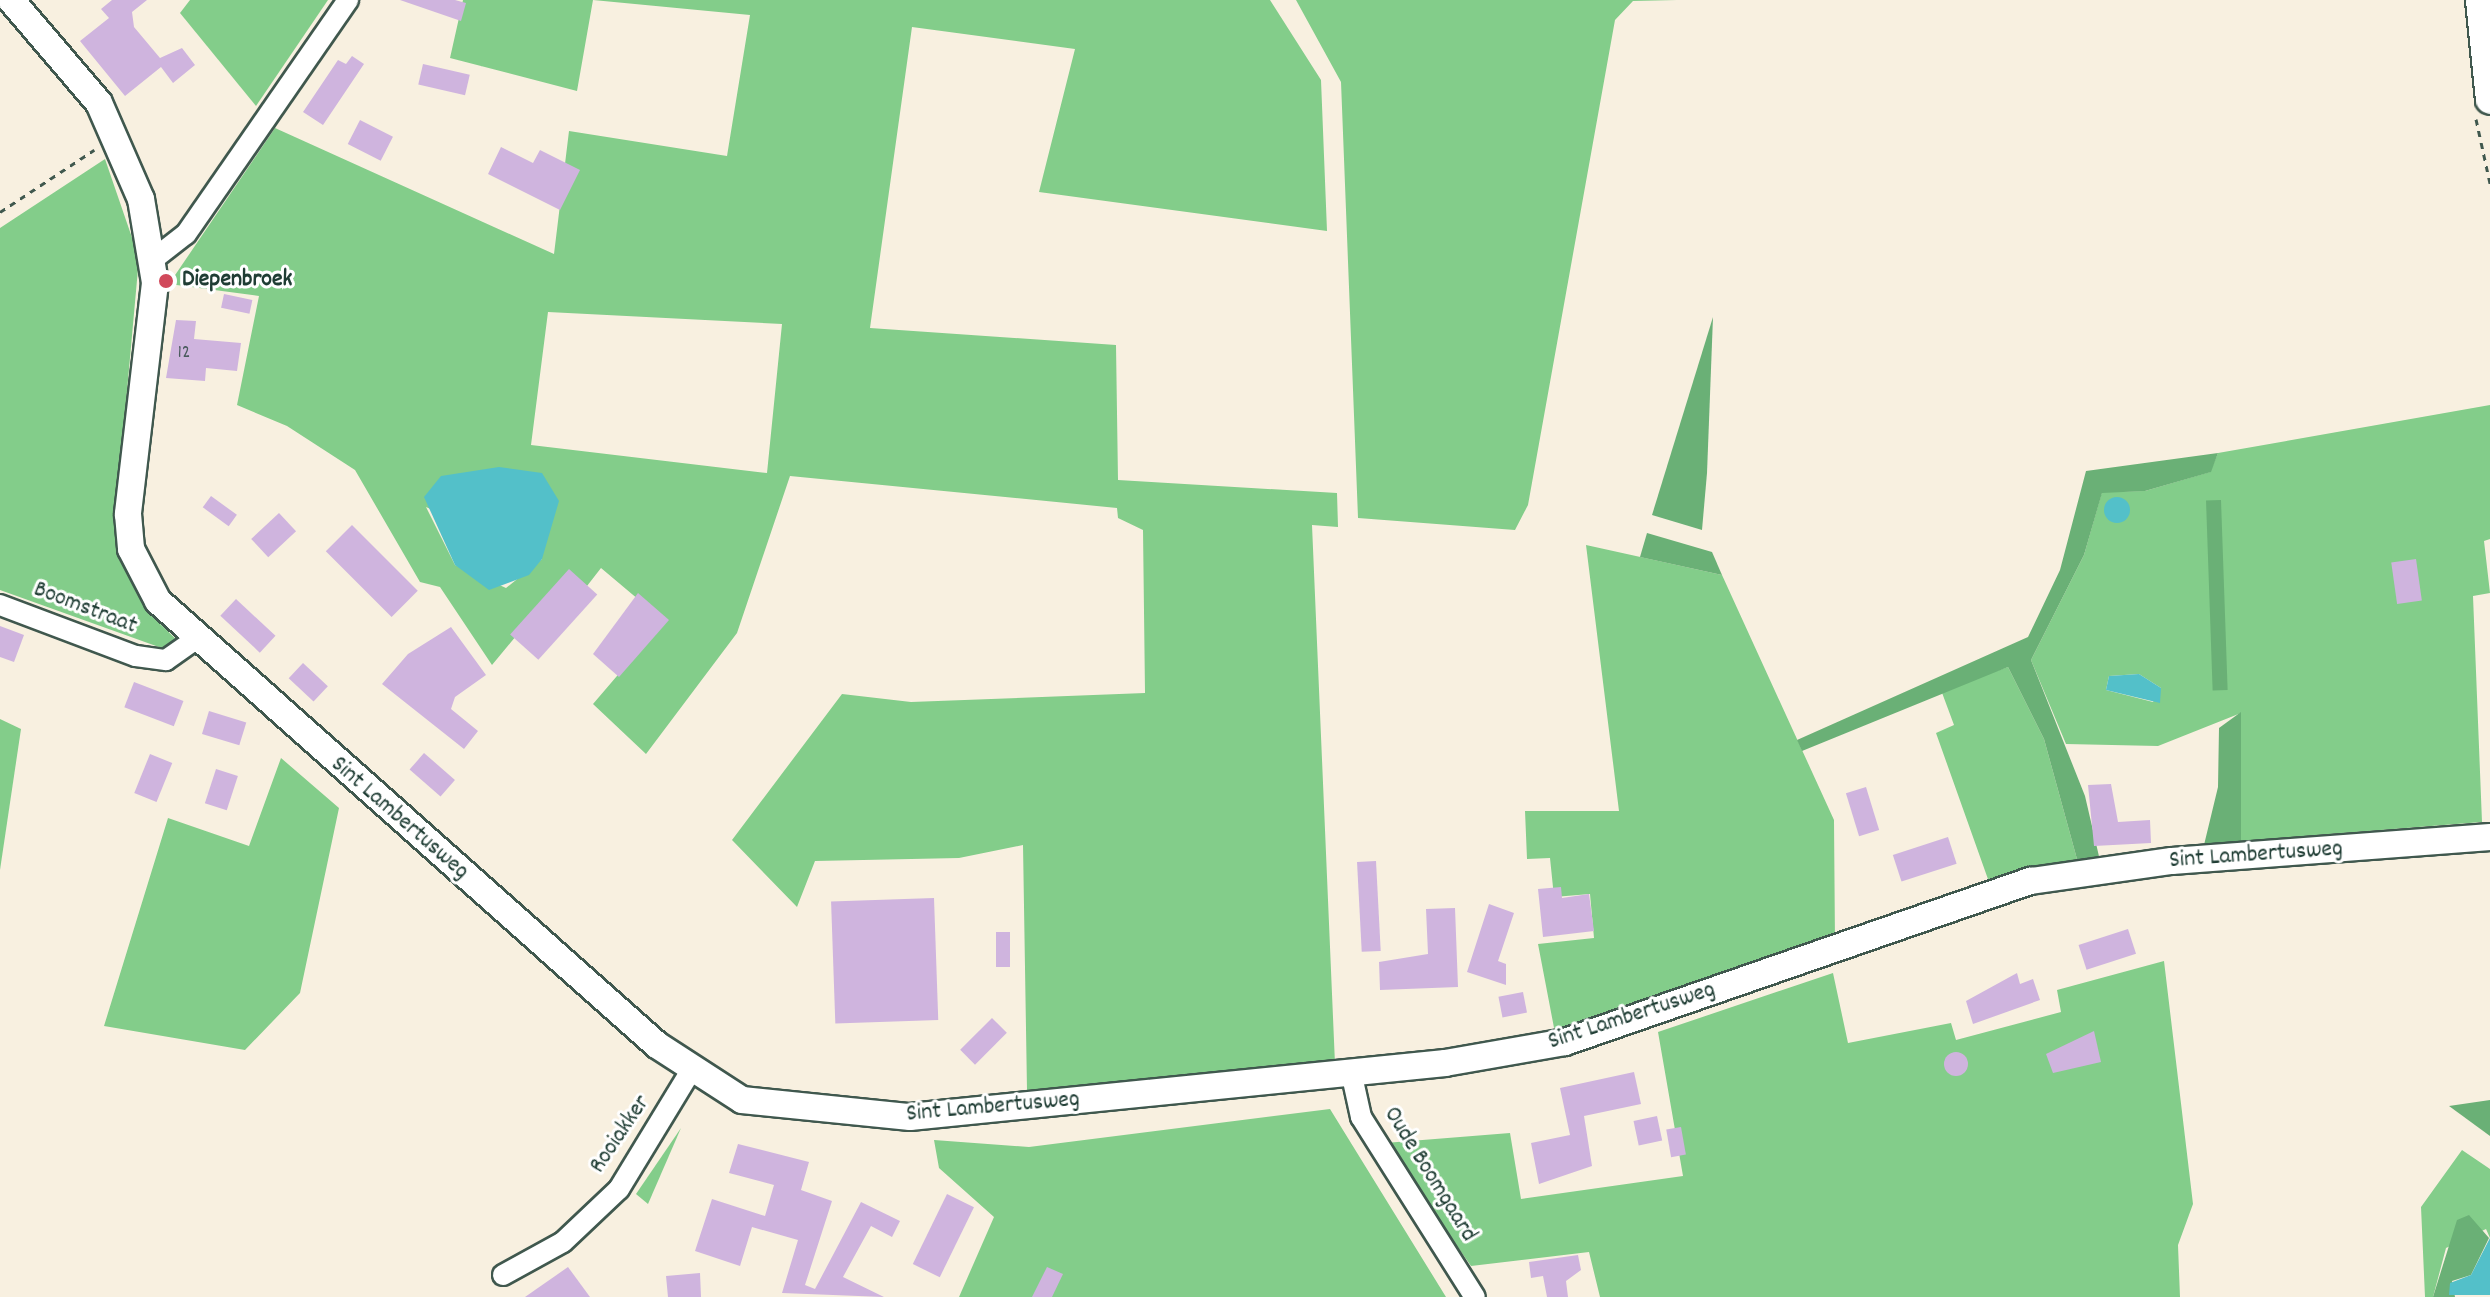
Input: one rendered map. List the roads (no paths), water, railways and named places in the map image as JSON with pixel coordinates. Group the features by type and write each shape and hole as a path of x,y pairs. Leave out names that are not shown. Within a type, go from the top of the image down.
{"main road":[{"path":"2480,0 2490,100"}],"street":[{"name":"Sint Lambertusweg","path":"11,0 78,73 117,136 155,258 130,479 131,549 158,601 195,640 692,1069 742,1100 910,1117 1352,1076 1565,1042 2031,881 2172,861 2490,837"},
{"path":"155,258 186,234 348,0"},
{"name":"Boomstraat","path":"0,605 136,656 166,660 195,640"},
{"name":"Rooiakker","path":"503,1275 563,1242 619,1189 692,1069"},
{"name":"Oude Boomgaard","path":"1352,1076 1361,1117 1475,1297"}],"water":[{"path":"499,467 542,473 559,501 542,559 529,575 489,590 455,565 424,497 441,476"},
{"path":"2117,497 2127,500 2130,510 2127,520 2117,523 2107,520 2104,510 2107,500"},
{"path":"2139,674 2161,688 2160,703 2106,690 2109,676"},
{"path":"2490,1238 2490,1295 2449,1295 2450,1283 2471,1275"}],"place":[{"name":"Diepenbroek","path":"166,281"}]}
